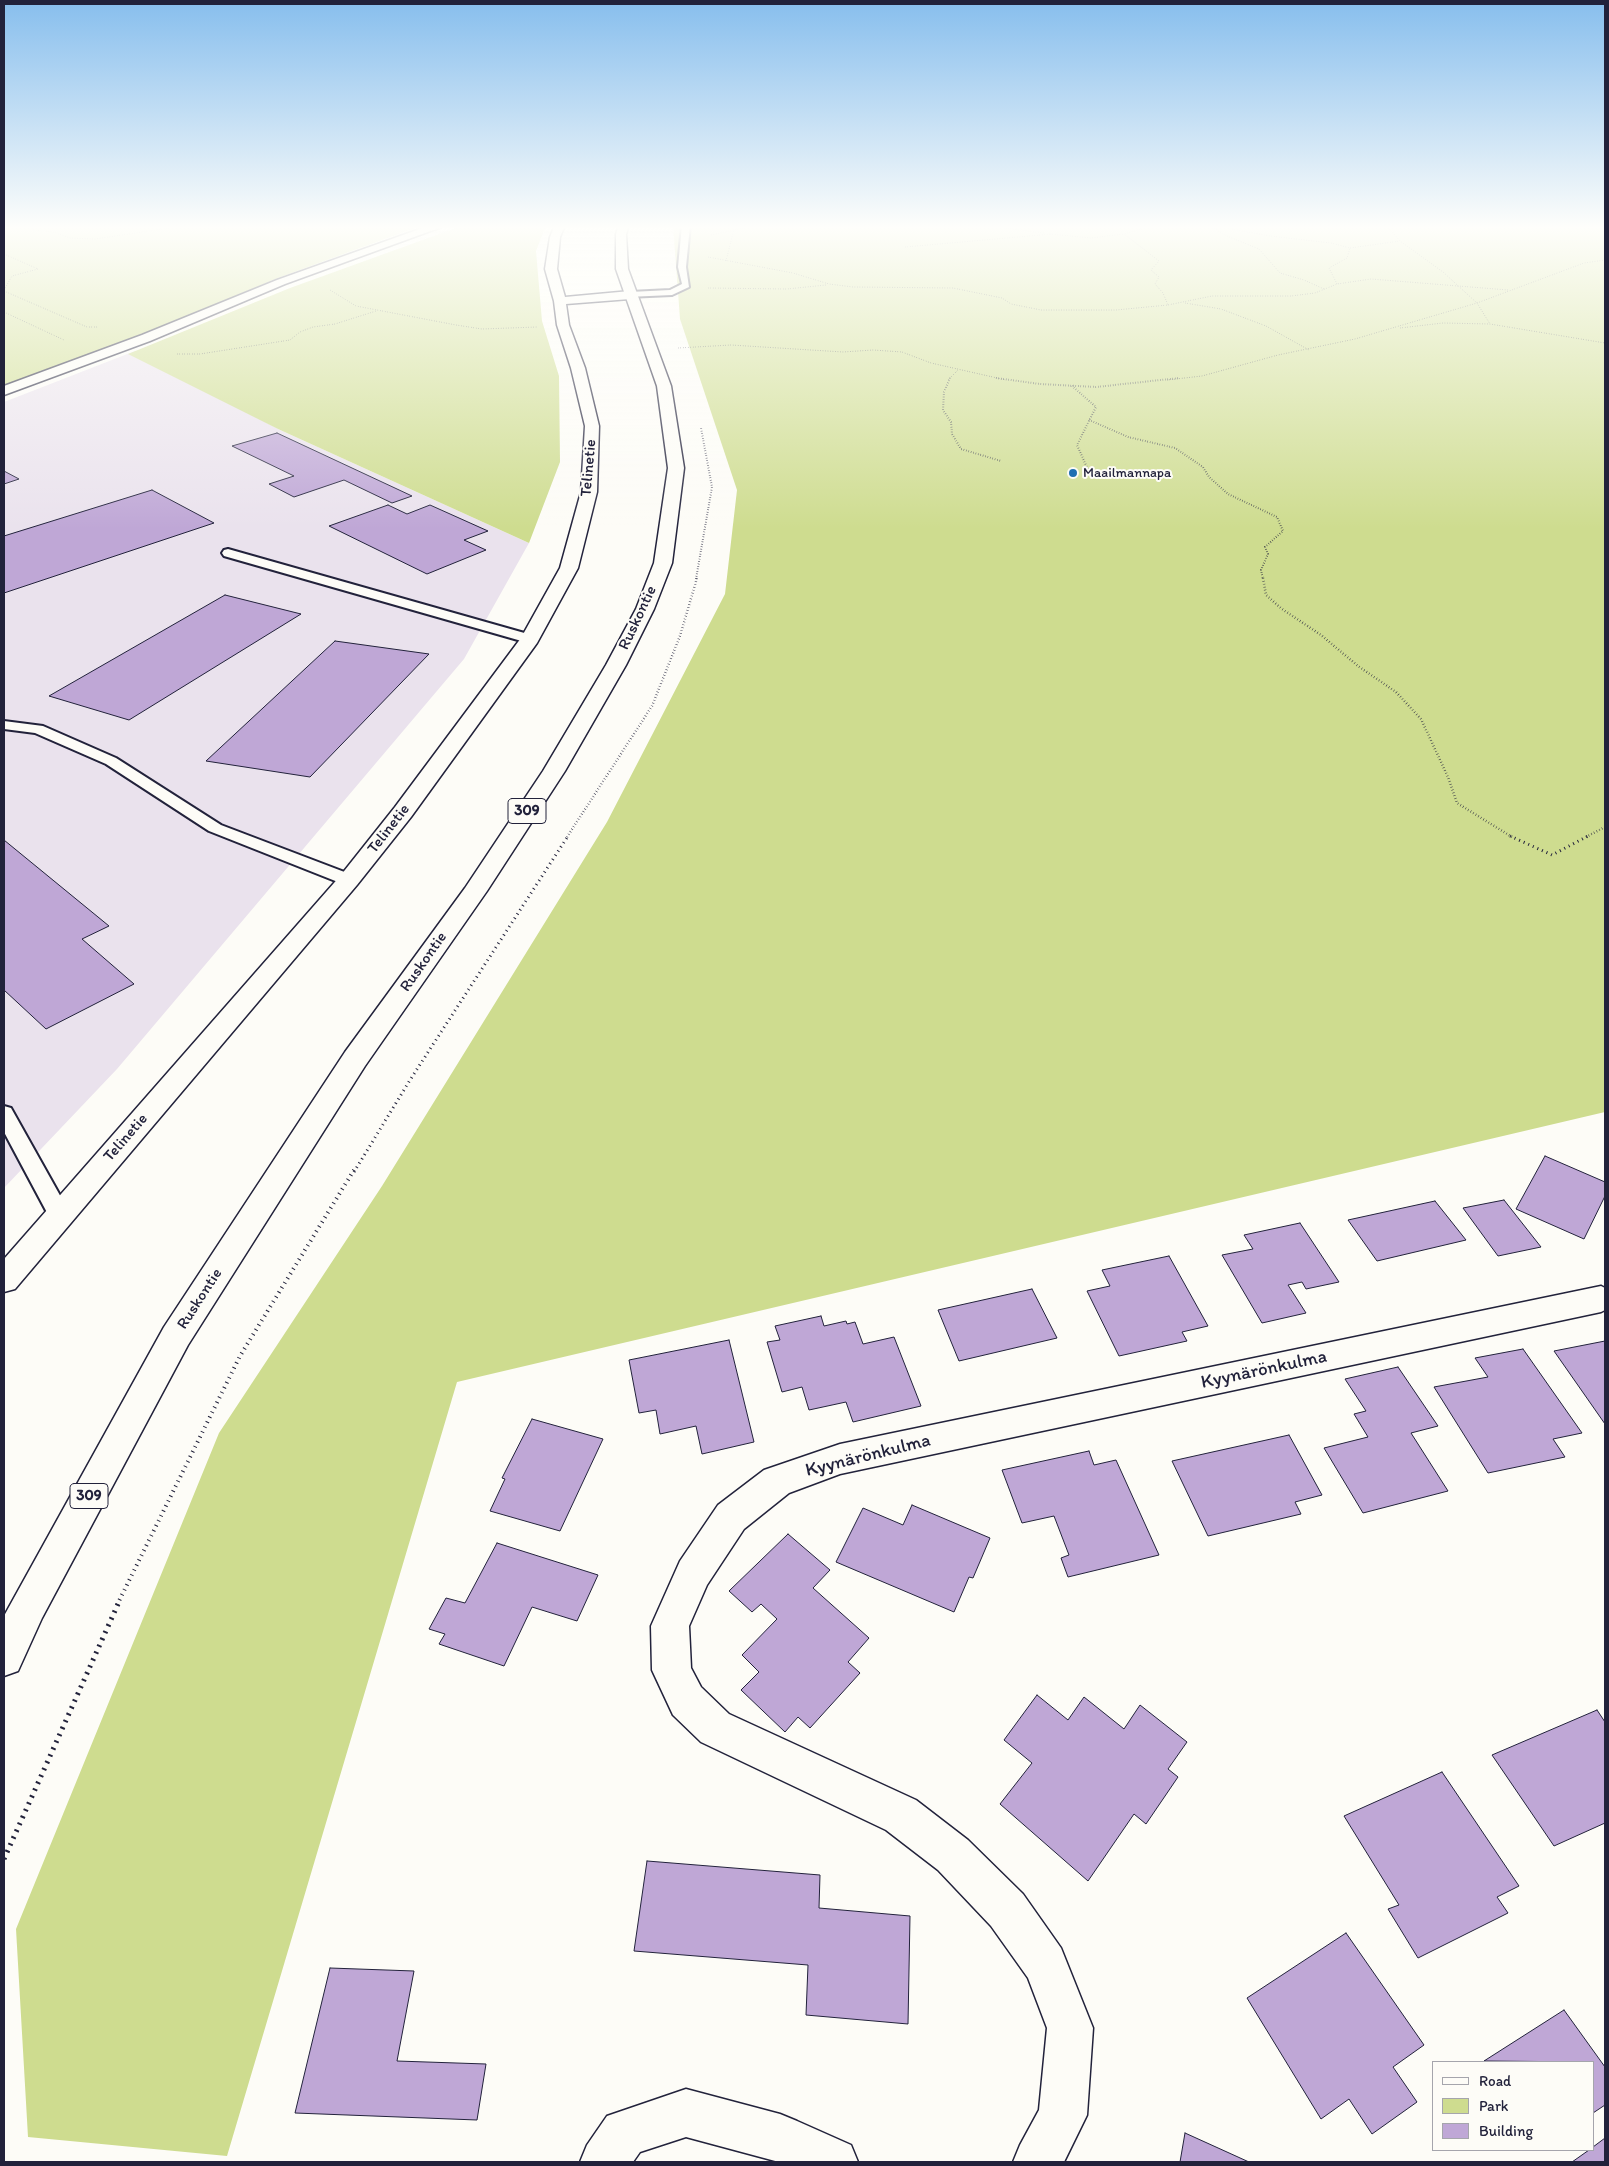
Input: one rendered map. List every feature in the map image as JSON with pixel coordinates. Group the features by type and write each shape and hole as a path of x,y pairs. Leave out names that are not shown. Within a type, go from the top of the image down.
{"street":[{"path":"4,391 173,326"},
{"name":"Telinetie","path":"4,1280 349,880 403,812 530,639 569,568 589,492 592,426 578,368 563,326"},
{"name":"Ruskontie","path":"4,1657 29,1605 176,1336 355,1060 475,891 554,770 616,665 645,610 663,563 676,468 664,386 642,326"},
{"name":"Kyynärönkulma","path":"1036,2162 1063,2115 1070,2028 1045,1964 1007,1910 953,1855 900,1815 715,1728 687,1701 672,1670 670,1626 692,1573 731,1517 777,1481 840,1459 1602,1298"},
{"path":"604,2162 624,2133 686,2113 780,2138 834,2162"}],"lane":[{"path":"228,553 530,639"},
{"path":"4,724 38,729 111,761 215,828 349,880"},
{"path":"4,1113 59,1214"}],"path":[{"path":"34,326 71,343"},
{"path":"130,344 171,354 200,354 290,340 300,332 320,326"},
{"path":"466,326 482,329 561,326"},
{"path":"665,326 673,348 731,345 843,352 873,350 902,352 958,370 993,378 1096,387 1202,376 1278,355 1309,350 1402,326"},
{"path":"1266,326 1309,350"},
{"path":"1393,329 1417,326"},
{"path":"1503,326 1605,343"},
{"path":"958,370 948,380 944,392 943,410 950,422 952,434 961,449 1000,461"},
{"path":"1071,386 1096,407 1077,445 1089,472"},
{"path":"4,1860 115,1609 240,1356 410,1080 652,706 680,636 697,577 706,526 712,487 704,438 698,420"},
{"path":"1089,420 1128,437 1175,448 1203,467 1209,477 1228,494 1277,517 1283,531 1265,547 1268,554 1260,570 1266,595 1282,609 1321,635 1358,666 1396,692 1421,719 1448,777 1457,803 1517,840 1552,855 1605,826"}],"shaded area":[{"path":"135,351 278,429 529,543 464,659 117,1069 4,1188 4,402"}],"green space":[{"path":"4,326 162,326 129,340 4,386"},
{"path":"197,326 544,326 559,376 560,462 529,543 278,429 128,354"},
{"path":"682,326 1605,326 1605,1112 457,1382 227,2156 28,2137 16,1929 219,1433 382,1186 607,822 725,594 737,490"}],"building":[{"path":"277,433 412,496 392,503 344,480 294,497 269,484 294,476 232,446"},
{"path":"4,471 19,479 4,484"},
{"path":"152,490 214,523 4,593 4,536"},
{"path":"388,505 407,514 430,505 488,531 464,540 486,550 427,574 329,526"},
{"path":"225,595 301,614 129,720 49,696"},
{"path":"335,641 429,654 310,777 206,761"},
{"path":"4,840 109,926 82,939 134,984 46,1029 4,990"},
{"path":"1545,1156 1605,1182 1605,1196 1584,1239 1516,1209"},
{"path":"1504,1200 1541,1247 1498,1256 1463,1208"},
{"path":"1435,1201 1466,1240 1377,1261 1348,1220"},
{"path":"1300,1223 1339,1282 1306,1289 1302,1282 1288,1285 1306,1313 1262,1323 1222,1255 1253,1249 1244,1235"},
{"path":"1169,1256 1208,1326 1182,1332 1187,1341 1119,1356 1087,1291 1110,1286 1102,1270"},
{"path":"1032,1289 1057,1338 959,1361 938,1310"},
{"path":"821,1316 824,1326 846,1321 847,1324 855,1322 863,1344 894,1337 921,1406 853,1422 846,1402 809,1410 802,1387 782,1392 767,1342 780,1340 775,1326"},
{"path":"729,1340 754,1442 702,1454 696,1426 660,1434 656,1410 639,1413 629,1360"},
{"path":"1605,1341 1605,1424 1554,1351"},
{"path":"1523,1349 1582,1433 1553,1439 1565,1457 1488,1473 1434,1387 1488,1377 1475,1358"},
{"path":"1398,1367 1438,1426 1411,1433 1448,1491 1363,1513 1324,1448 1368,1437 1354,1414 1366,1411 1345,1379"},
{"path":"532,1419 603,1439 560,1531 490,1511 505,1479 502,1478"},
{"path":"1289,1435 1322,1495 1295,1502 1301,1514 1208,1536 1172,1461"},
{"path":"1089,1451 1094,1465 1116,1460 1159,1555 1068,1577 1061,1558 1069,1555 1054,1516 1022,1523 1002,1470"},
{"path":"912,1505 990,1538 973,1578 969,1577 954,1612 836,1562 863,1508 903,1525"},
{"path":"788,1534 830,1570 813,1588 869,1638 848,1662 860,1673 810,1728 798,1717 785,1732 741,1690 759,1672 742,1655 777,1619 761,1604 752,1612 729,1591"},
{"path":"497,1543 598,1575 577,1621 532,1607 504,1666 439,1644 445,1634 429,1629 446,1598 465,1603"},
{"path":"1037,1695 1068,1720 1084,1697 1124,1729 1140,1705 1187,1742 1168,1769 1178,1777 1146,1824 1134,1814 1088,1881 1000,1804 1032,1763 1004,1740"},
{"path":"1597,1710 1605,1722 1605,1823 1554,1846 1492,1755"},
{"path":"1442,1772 1519,1886 1497,1897 1508,1913 1418,1958 1388,1909 1399,1905 1344,1816"},
{"path":"647,1861 820,1875 819,1908 910,1916 908,2024 806,2015 808,1965 634,1951"},
{"path":"1346,1933 1424,2045 1393,2067 1417,2102 1372,2134 1349,2099 1321,2119 1247,1998"},
{"path":"330,1968 414,1971 397,2061 486,2064 477,2120 295,2113"},
{"path":"1564,2010 1605,2067 1605,2105 1594,2112 1594,2061 1484,2061"},
{"path":"1185,2133 1249,2162 1180,2162"},
{"path":"1605,2138 1605,2162 1572,2162 1588,2151 1594,2151 1594,2146"}],"place":[{"name":"Maailmannapa","path":"1073,473"}]}
